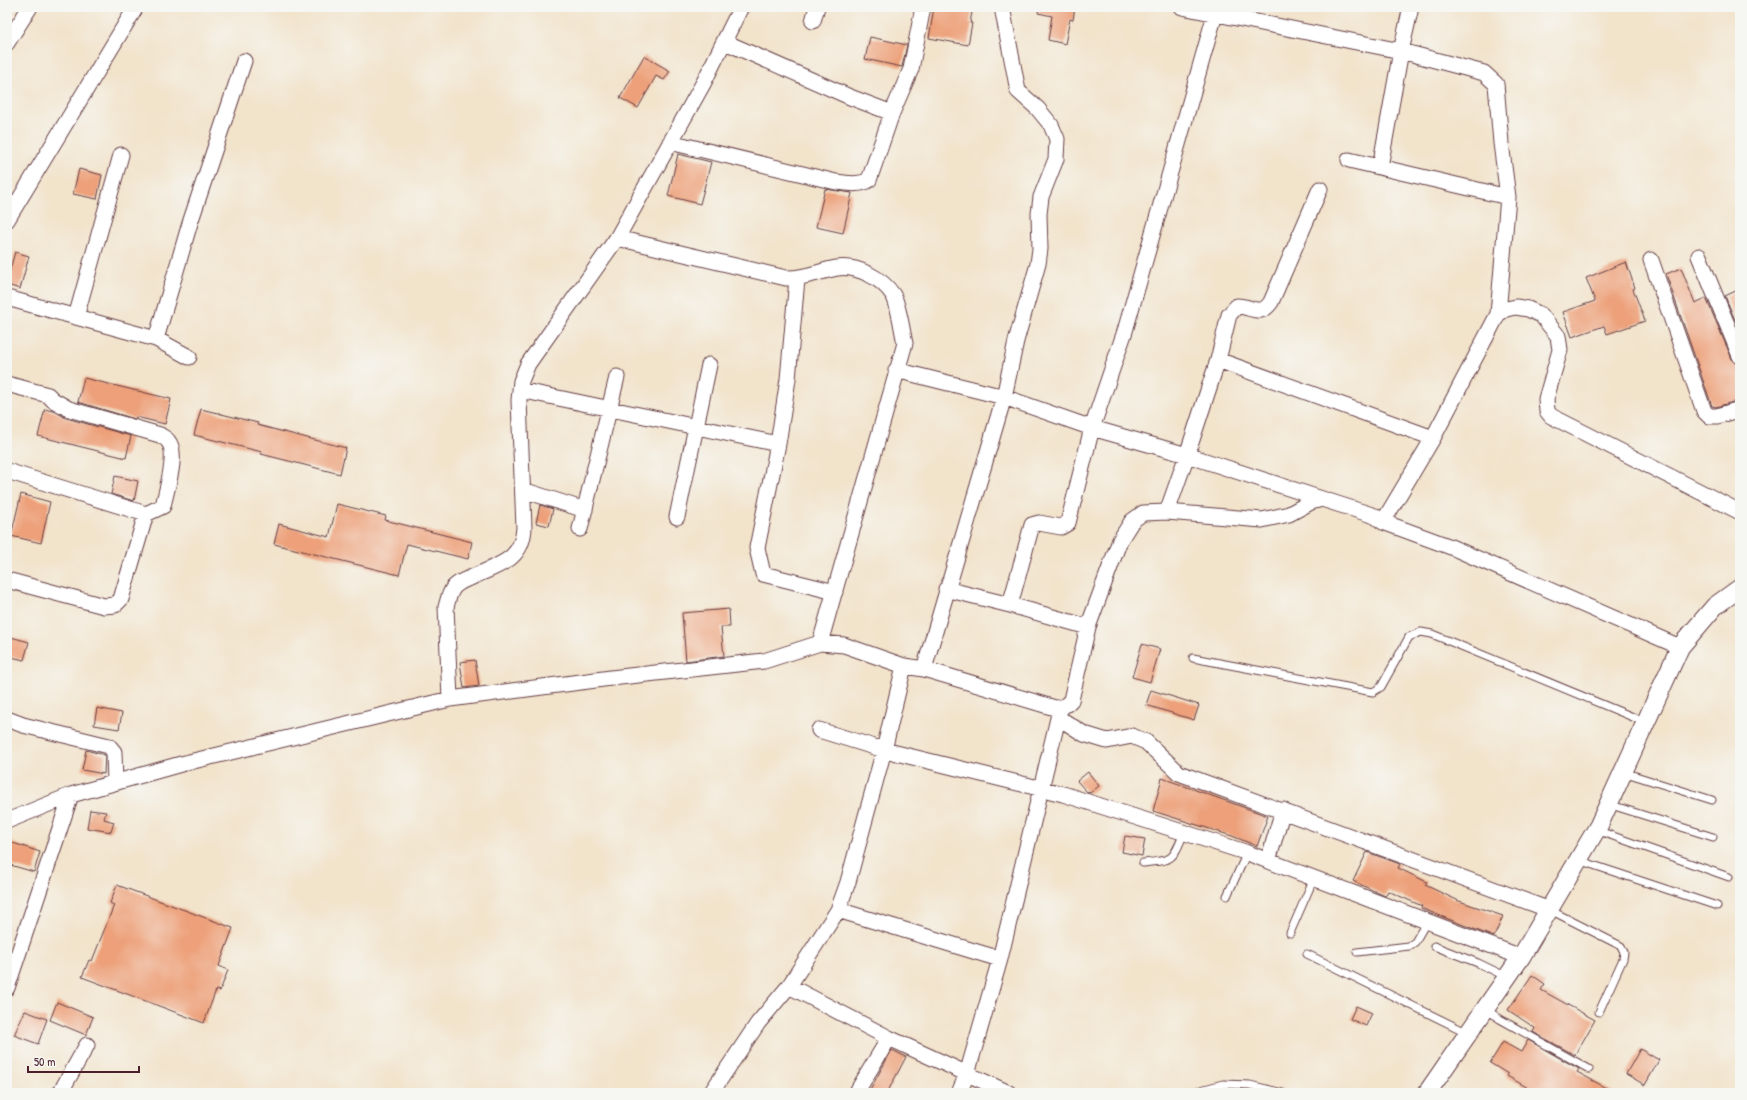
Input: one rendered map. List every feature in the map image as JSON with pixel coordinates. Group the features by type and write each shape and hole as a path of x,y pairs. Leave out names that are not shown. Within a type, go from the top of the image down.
{"street":[{"path":"7,43 30,7"},
{"path":"7,220 136,7"},
{"path":"450,699 446,607 449,596 453,588 461,582 512,557 520,548 524,528 520,390 521,381 528,364 617,238 684,119 725,42 741,7"},
{"path":"670,142 836,182 859,184 869,180 892,113 911,69 922,7"},
{"path":"924,669 946,589 1004,397 1016,341 1038,264 1040,249 1039,214 1041,197 1056,159 1057,139 1051,126 1038,109 1018,91 1002,7"},
{"path":"1182,7 1401,51 1484,73 1496,84 1501,143 1508,197 1498,314 1433,438 1383,522"},
{"path":"1380,167 1401,51 1411,7"},
{"path":"1010,605 1032,525 1039,523 1061,527 1068,522 1092,428 1125,331 1215,14"},
{"path":"725,42 850,97 892,113"},
{"path":"156,339 190,224 244,61"},
{"path":"76,317 121,155"},
{"path":"1350,160 1508,197"},
{"path":"1167,512 1218,360 1229,315 1236,306 1243,306 1257,311 1262,311 1271,302 1320,189"},
{"path":"617,238 786,278 797,279 808,277 824,270 839,268 852,269 868,274 883,284 893,296 905,343 896,370 820,643"},
{"path":"1699,256 1740,356"},
{"path":"1651,260 1704,411 1709,416 1717,416 1740,409"},
{"path":"797,279 788,379 778,444 756,548 763,574 835,592"},
{"path":"7,298 156,339 189,357"},
{"path":"1498,314 1506,309 1516,307 1528,309 1541,315 1558,336 1559,355 1546,399 1547,411 1551,416 1740,512"},
{"path":"1218,360 1433,438"},
{"path":"677,517 709,365"},
{"path":"896,370 1004,397 1092,428 1187,455 1375,516 1383,522 1451,547 1680,647"},
{"path":"580,529 617,377"},
{"path":"7,384 48,395 53,400 69,409 160,435 168,441 172,452 163,506 146,514 7,471"},
{"path":"520,390 778,444"},
{"path":"523,490 584,510"},
{"path":"959,1093 967,1074 1000,959 1060,713 1071,700 1088,627 1120,540 1132,522 1143,513 1167,512 1262,520 1289,514 1311,502 1322,499"},
{"path":"7,580 104,606 115,605 122,599 146,514"},
{"path":"1427,1093 1521,957 1596,830 1680,647 1715,606 1740,588"},
{"path":"946,589 1088,627"},
{"path":"7,821 71,795 115,782 181,764 450,699 611,678 764,662 820,643 844,645 904,666 924,669 1055,708 1084,734 1090,736 1107,741 1132,736 1146,742 1179,773 1283,810 1550,910"},
{"path":"711,1093 758,1023 789,986 838,910 848,882 884,750 904,666"},
{"path":"7,720 109,746 114,752 115,782"},
{"path":"818,730 884,750 1041,788 1247,853 1521,957"},
{"path":"7,988 71,795"},
{"path":"1268,861 1283,810"},
{"path":"838,910 1000,959"},
{"path":"789,986 889,1038 1009,1093"},
{"path":"856,1093 889,1038"},
{"path":"60,1093 87,1045"}],"lane":[{"path":"1193,658 1373,692 1381,687 1409,637 1421,632 1432,634 1645,722"},
{"path":"1622,772 1712,800"},
{"path":"1608,804 1713,837"},
{"path":"1596,830 1729,876"},
{"path":"1143,863 1166,861 1174,856 1184,833"},
{"path":"1227,896 1247,853"},
{"path":"1578,860 1717,906"},
{"path":"1290,933 1314,878"},
{"path":"1550,910 1621,946 1624,952 1623,959 1599,1012"},
{"path":"1357,952 1409,946 1415,942 1427,921"},
{"path":"1434,946 1478,963 1507,977"},
{"path":"1307,954 1468,1033"},
{"path":"1485,1009 1589,1069"},
{"path":"1190,1093 1223,1084 1250,1085 1283,1093"}],"building":[{"path":"934,7 973,7 968,45 929,38"},
{"path":"1039,7 1075,7 1073,20 1070,19 1065,44 1048,40 1052,16 1038,13"},
{"path":"870,37 907,45 902,67 865,59"},
{"path":"644,56 670,71 664,80 656,76 638,108 620,98"},
{"path":"678,154 711,162 700,204 668,196"},
{"path":"79,169 102,175 97,199 73,194"},
{"path":"825,189 852,193 843,233 816,227"},
{"path":"15,252 29,256 20,289 7,285"},
{"path":"1626,262 1635,288 1633,289 1645,321 1607,334 1604,326 1572,337 1563,312 1595,301 1586,278"},
{"path":"1681,268 1695,303 1706,298 1732,359 1735,363 1740,365 1740,400 1716,407 1712,406 1666,274"},
{"path":"1740,289 1740,318 1735,320 1725,296"},
{"path":"84,378 171,399 165,424 136,417 135,419 78,402"},
{"path":"45,409 56,412 66,418 131,436 126,458 38,436"},
{"path":"201,409 258,423 257,425 346,448 340,474 194,435"},
{"path":"115,476 138,481 134,501 111,494"},
{"path":"21,494 50,502 41,543 11,536"},
{"path":"337,504 386,516 385,520 472,542 468,559 407,544 399,575 274,544 279,524 329,537"},
{"path":"540,505 553,509 549,526 536,523"},
{"path":"729,609 730,627 721,627 724,656 686,661 682,613"},
{"path":"11,637 29,642 24,660 7,656"},
{"path":"1142,644 1160,649 1150,682 1132,677"},
{"path":"475,660 479,686 464,688 460,662"},
{"path":"1151,690 1199,705 1194,720 1146,705"},
{"path":"97,708 122,713 119,729 94,725"},
{"path":"86,750 105,755 104,774 82,770"},
{"path":"1088,772 1099,786 1090,793 1087,792 1077,781"},
{"path":"1162,778 1268,816 1257,846 1232,836 1153,811"},
{"path":"90,810 106,812 104,819 114,822 111,832 87,828"},
{"path":"1125,836 1145,839 1142,856 1122,852"},
{"path":"7,841 40,852 34,872 7,864"},
{"path":"1367,852 1400,864 1398,868 1427,882 1425,885 1459,901 1503,916 1494,937 1421,908 1422,906 1388,891 1385,896 1353,881"},
{"path":"117,885 233,928 219,966 228,970 220,991 216,990 204,1023 82,977 89,960 92,961 114,905 110,903"},
{"path":"1532,975 1545,984 1541,990 1595,1020 1575,1055 1533,1032 1535,1028 1508,1010"},
{"path":"57,1002 93,1017 86,1035 50,1020"},
{"path":"1356,1006 1372,1013 1366,1026 1350,1019"},
{"path":"25,1011 47,1019 38,1044 14,1035"},
{"path":"1528,1040 1579,1069 1577,1072 1616,1093 1537,1093 1507,1076 1508,1074 1490,1063 1503,1042 1521,1052"},
{"path":"1640,1049 1659,1060 1645,1085 1626,1074"},
{"path":"892,1050 906,1057 887,1093 868,1093"}]}
